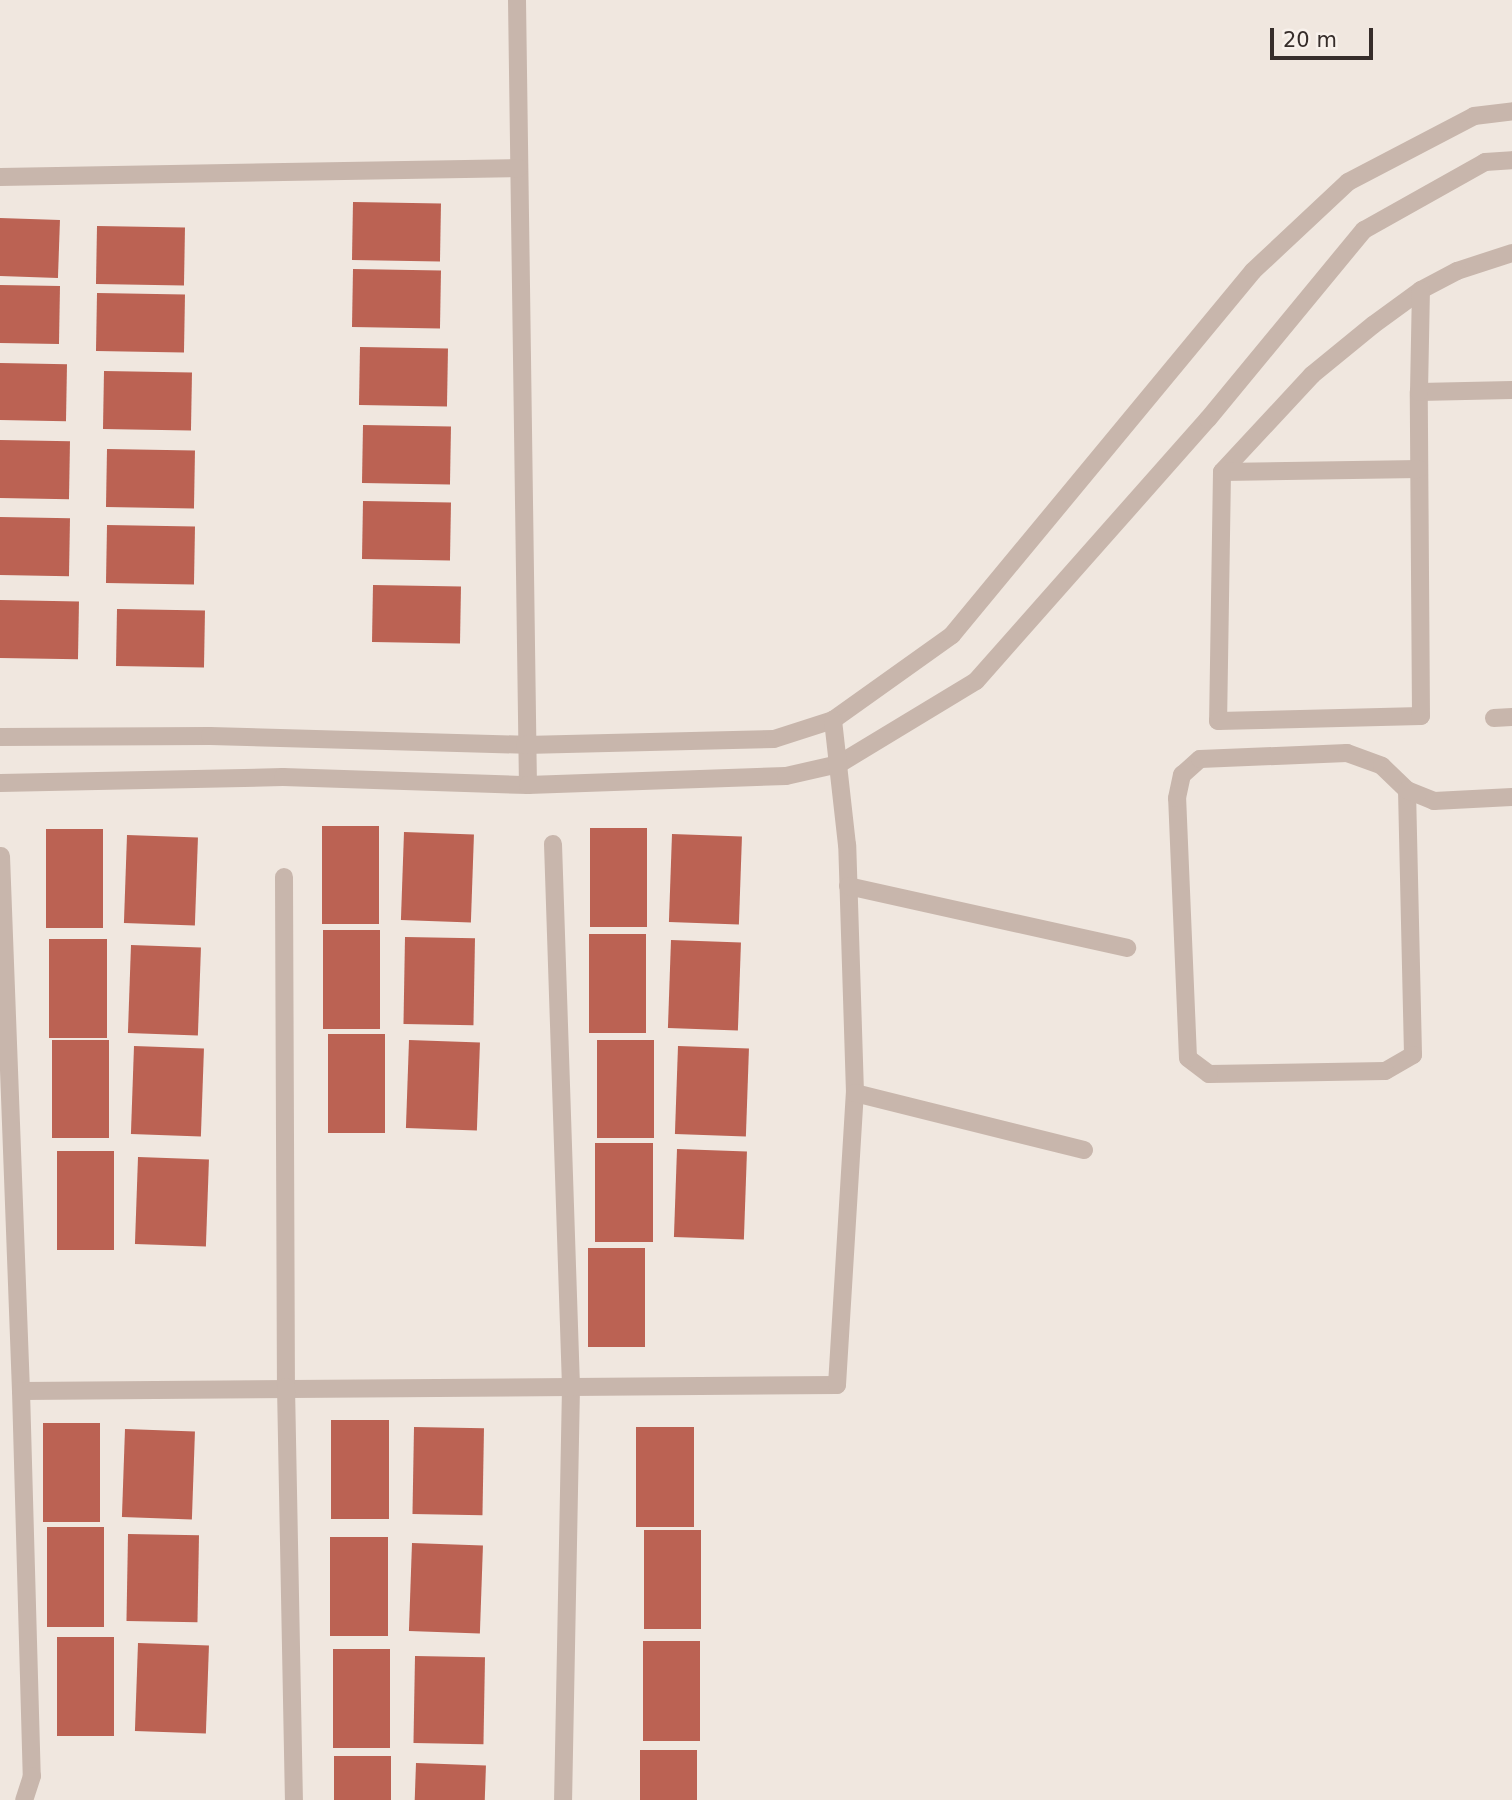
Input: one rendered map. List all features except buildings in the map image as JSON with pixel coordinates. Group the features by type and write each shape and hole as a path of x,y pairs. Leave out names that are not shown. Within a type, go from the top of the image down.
{"street":[{"path":"517,0 525,746 528,785"},
{"path":"0,737 211,736 525,746 774,739 833,720 952,635 1253,271 1348,182 1474,116 1512,111"},
{"path":"0,783 283,777 528,785 786,776 839,764 976,681 1208,419 1364,230 1485,162 1512,160"},
{"path":"0,177 519,168"},
{"path":"1421,290 1421,716 1218,721 1222,472 1312,375 1421,290 1457,271 1512,253"},
{"path":"1419,392 1512,390"},
{"path":"1222,472 1419,469"},
{"path":"21,1391 837,1385 855,1093 848,886 833,720"},
{"path":"1407,790 1413,1055 1385,1071 1209,1074 1188,1058 1177,798 1182,775 1200,759 1347,753 1382,766 1407,790 1434,801 1512,797"},
{"path":"552,844 570,1387 563,1800"},
{"path":"1,856 32,1776 24,1800"},
{"path":"284,877 286,1387 294,1800"},
{"path":"848,886 1127,948"},
{"path":"855,1093 1084,1150"}]}
